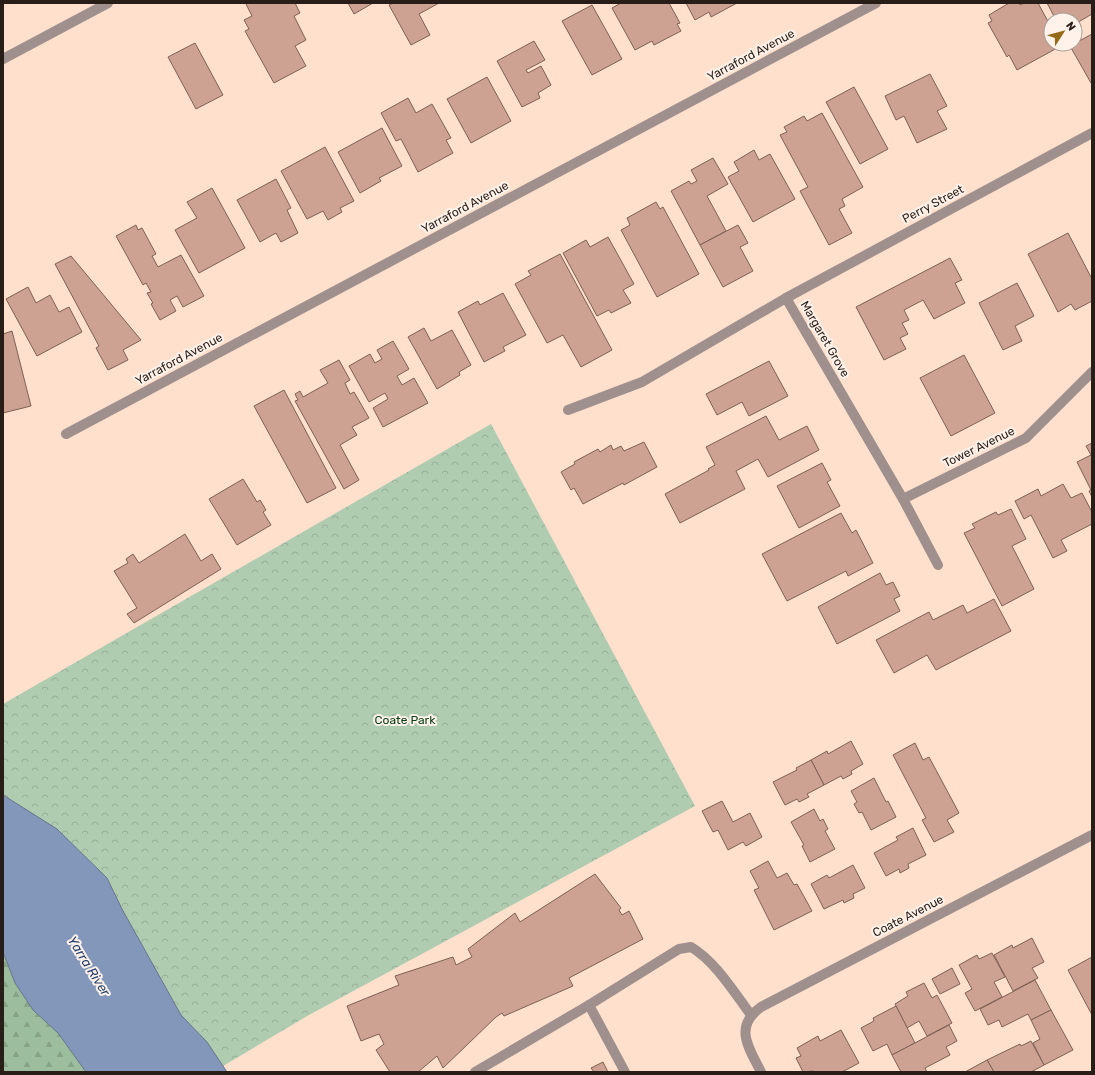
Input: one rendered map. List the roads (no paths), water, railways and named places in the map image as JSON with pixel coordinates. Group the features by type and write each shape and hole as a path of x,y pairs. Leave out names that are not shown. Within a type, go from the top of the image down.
{"street":[{"path":"3,59 108,3"},
{"name":"Yarraford Avenue","path":"66,434 876,3"},
{"name":"Perry Street","path":"786,298 1092,133"},
{"name":"Margaret Grove","path":"568,410 642,382 786,298 903,499 938,566"},
{"name":"Tower Avenue","path":"903,499 1026,438 1092,372"},
{"name":"Coate Avenue","path":"761,1072 748,1045 745,1028 748,1019 760,1007 1092,835"},
{"path":"475,1072 589,1005 679,949 691,947 700,952 751,1015"},
{"path":"589,1005 625,1072"}],"water":[{"name":"Yarra River","path":"3,795 57,829 107,878 122,909 181,1015 207,1042 227,1072 86,1072 58,1033 33,1010 15,983 3,952"}],"park label":[{"name":"Coate Park","path":"405,720"}]}
